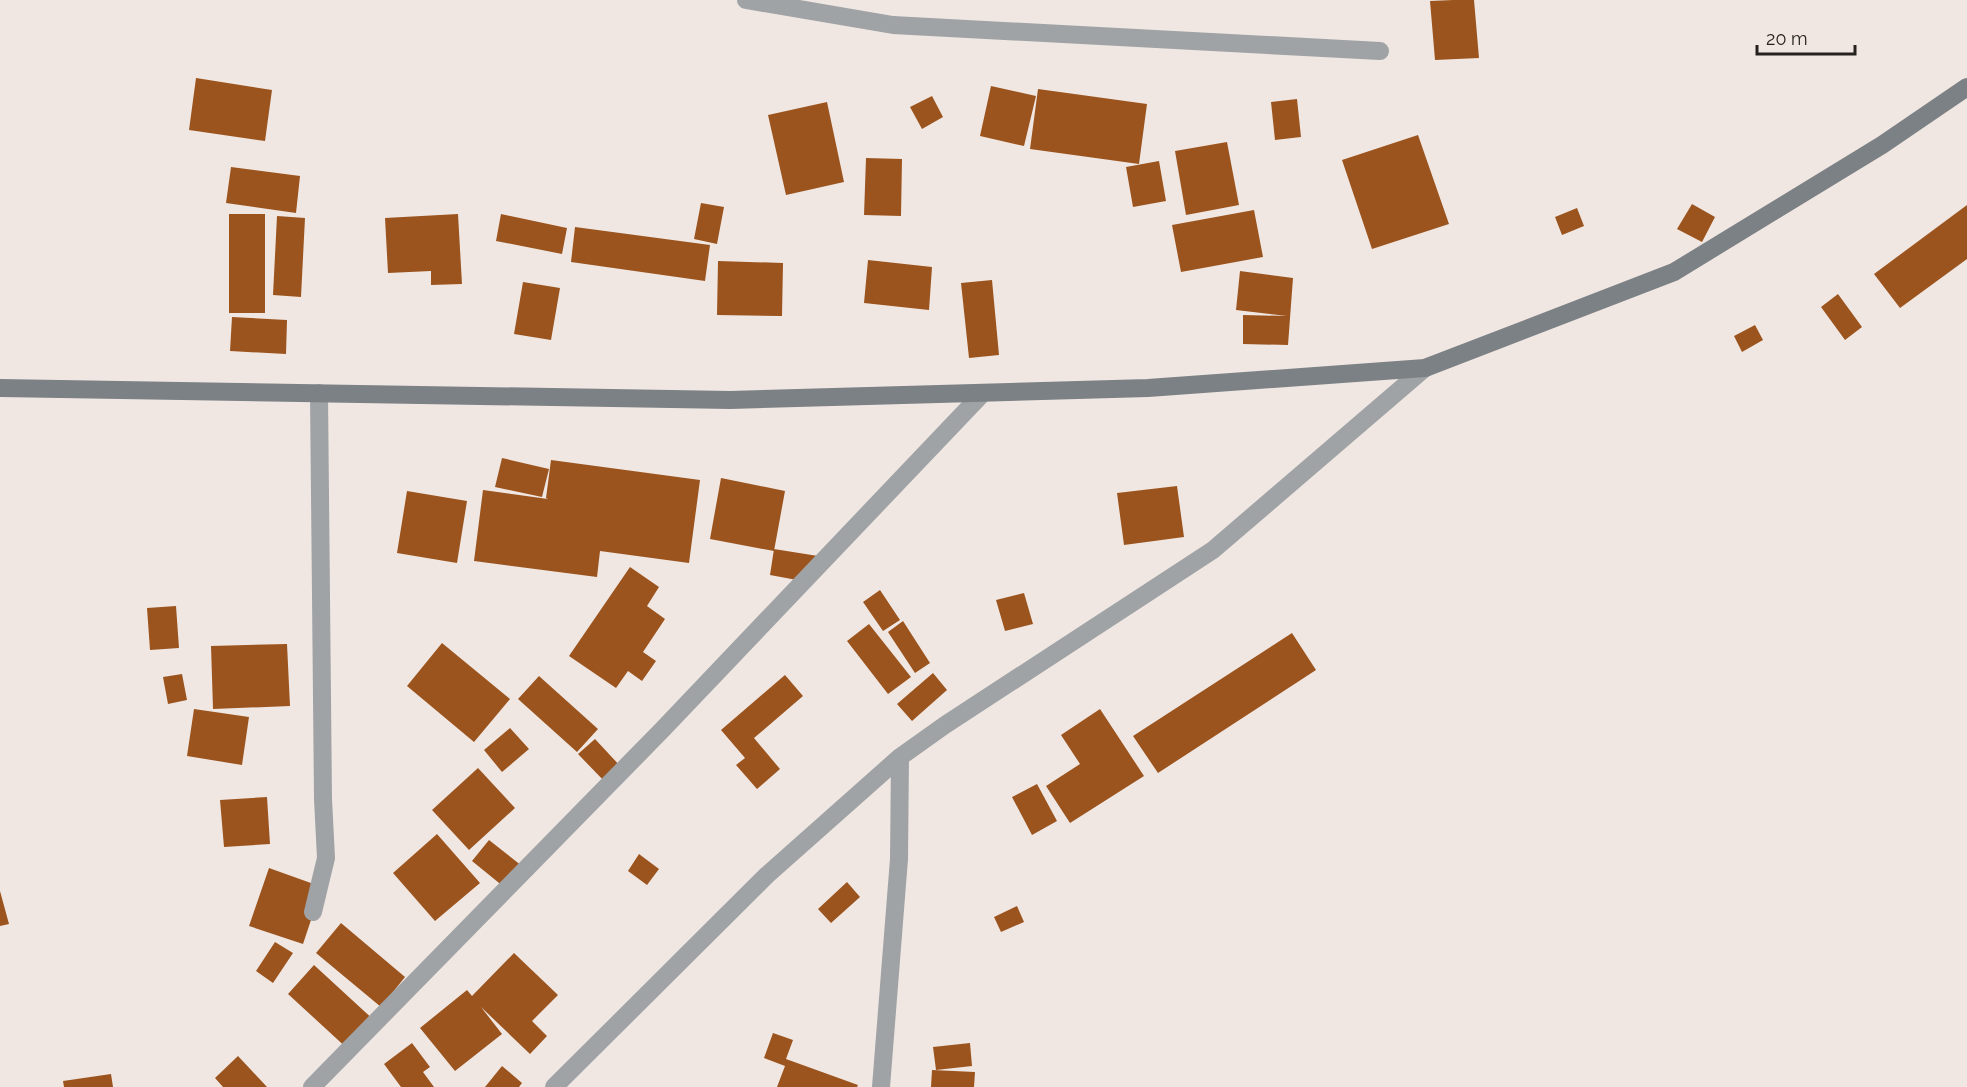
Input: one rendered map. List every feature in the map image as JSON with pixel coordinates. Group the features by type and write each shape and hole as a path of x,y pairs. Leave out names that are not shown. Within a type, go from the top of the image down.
{"street":[{"path":"747,0 893,25 1380,51"},
{"path":"0,388 730,400 1149,388 1425,369 1674,272 1882,145 1967,87"},
{"path":"554,1087 767,875 900,757 945,725 1213,550 1425,369"},
{"path":"313,912 326,858 323,799 319,393"},
{"path":"312,1087 662,730 982,394"},
{"path":"881,1087 899,859 900,757"}],"building":[{"path":"1474,0 1479,58 1435,60 1430,1"},
{"path":"196,78 272,90 265,141 189,130"},
{"path":"991,86 1036,96 1024,146 980,136"},
{"path":"1038,89 1147,104 1139,164 1030,149"},
{"path":"932,96 943,117 922,129 910,107"},
{"path":"1297,99 1301,137 1275,140 1271,102"},
{"path":"827,102 844,182 786,195 768,115"},
{"path":"1418,135 1449,224 1372,249 1342,160"},
{"path":"1227,142 1239,205 1186,215 1175,151"},
{"path":"866,158 902,159 901,216 864,215"},
{"path":"1159,161 1166,201 1133,207 1126,167"},
{"path":"231,167 300,176 296,213 226,203"},
{"path":"701,203 724,207 717,244 694,239"},
{"path":"1692,204 1715,217 1702,242 1677,229"},
{"path":"1967,205 1967,259 1900,308 1874,274"},
{"path":"1577,208 1584,226 1562,235 1555,217"},
{"path":"1254,210 1263,257 1181,272 1172,225"},
{"path":"229,214 265,214 265,313 229,313"},
{"path":"458,214 462,284 431,285 431,271 388,273 385,218"},
{"path":"501,214 567,228 562,254 496,241"},
{"path":"277,216 305,218 301,297 273,295"},
{"path":"575,227 710,245 705,281 571,262"},
{"path":"868,260 932,267 929,310 864,303"},
{"path":"718,261 783,263 782,316 717,315"},
{"path":"1240,271 1293,278 1288,345 1243,344 1243,315 1287,316 1236,310"},
{"path":"992,280 999,355 969,358 961,283"},
{"path":"523,282 560,288 551,340 514,334"},
{"path":"1838,294 1862,327 1845,340 1821,307"},
{"path":"232,317 287,320 286,354 230,351"},
{"path":"1755,325 1763,340 1742,352 1734,336"},
{"path":"502,458 549,469 542,497 495,487"},
{"path":"551,460 700,480 689,563 600,551 597,577 474,561 483,490 548,499 546,498"},
{"path":"721,478 785,491 774,551 710,539"},
{"path":"1177,486 1184,537 1124,545 1117,493"},
{"path":"407,491 467,501 457,563 397,553"},
{"path":"774,549 818,556 813,583 770,575"},
{"path":"630,567 659,587 647,606 665,619 643,652 656,661 642,681 628,671 616,688 569,656"},
{"path":"880,590 900,620 883,631 863,602"},
{"path":"1024,593 1033,624 1005,631 996,600"},
{"path":"176,606 179,648 150,650 147,608"},
{"path":"903,621 930,663 915,673 888,632"},
{"path":"869,624 911,677 888,694 847,641"},
{"path":"1292,633 1316,670 1158,773 1133,736"},
{"path":"442,643 510,699 474,742 407,686"},
{"path":"287,644 290,706 213,709 211,646"},
{"path":"933,673 947,690 912,721 897,704"},
{"path":"182,674 187,700 168,704 163,677"},
{"path":"785,675 803,696 754,738 780,769 757,789 736,765 745,758 721,730"},
{"path":"539,676 598,729 577,752 518,699"},
{"path":"194,709 249,717 242,765 187,756"},
{"path":"1100,709 1144,776 1070,823 1046,786 1080,764 1061,735"},
{"path":"510,728 529,749 502,772 484,750"},
{"path":"595,739 622,768 606,783 578,754"},
{"path":"478,768 515,808 469,850 432,810"},
{"path":"1037,784 1057,821 1032,835 1012,797"},
{"path":"267,797 270,844 224,847 220,800"},
{"path":"437,834 480,883 435,921 393,873"},
{"path":"489,840 522,866 504,887 472,861"},
{"path":"639,854 659,869 647,885 628,871"},
{"path":"269,868 322,887 303,944 249,926"},
{"path":"847,882 860,897 831,923 818,909"},
{"path":"0,891 9,924 0,926"},
{"path":"1017,906 1024,922 1001,932 994,917"},
{"path":"341,923 405,977 381,1007 316,953"},
{"path":"275,942 293,953 273,983 256,971"},
{"path":"514,953 558,995 532,1021 547,1036 530,1054 481,1007 502,1034 455,1071 420,1028 467,990 472,996"},
{"path":"314,965 376,1022 350,1051 288,994"},
{"path":"773,1033 793,1040 786,1059 858,1085 857,1087 777,1087 785,1066 764,1058"},
{"path":"412,1043 430,1067 423,1072 434,1087 401,1087 384,1064"},
{"path":"970,1043 972,1066 936,1070 933,1047"},
{"path":"238,1056 267,1087 223,1087 215,1078"},
{"path":"502,1066 522,1083 519,1087 485,1087"},
{"path":"932,1070 975,1072 974,1087 931,1087"},
{"path":"111,1074 113,1087 64,1087 63,1081"}]}
